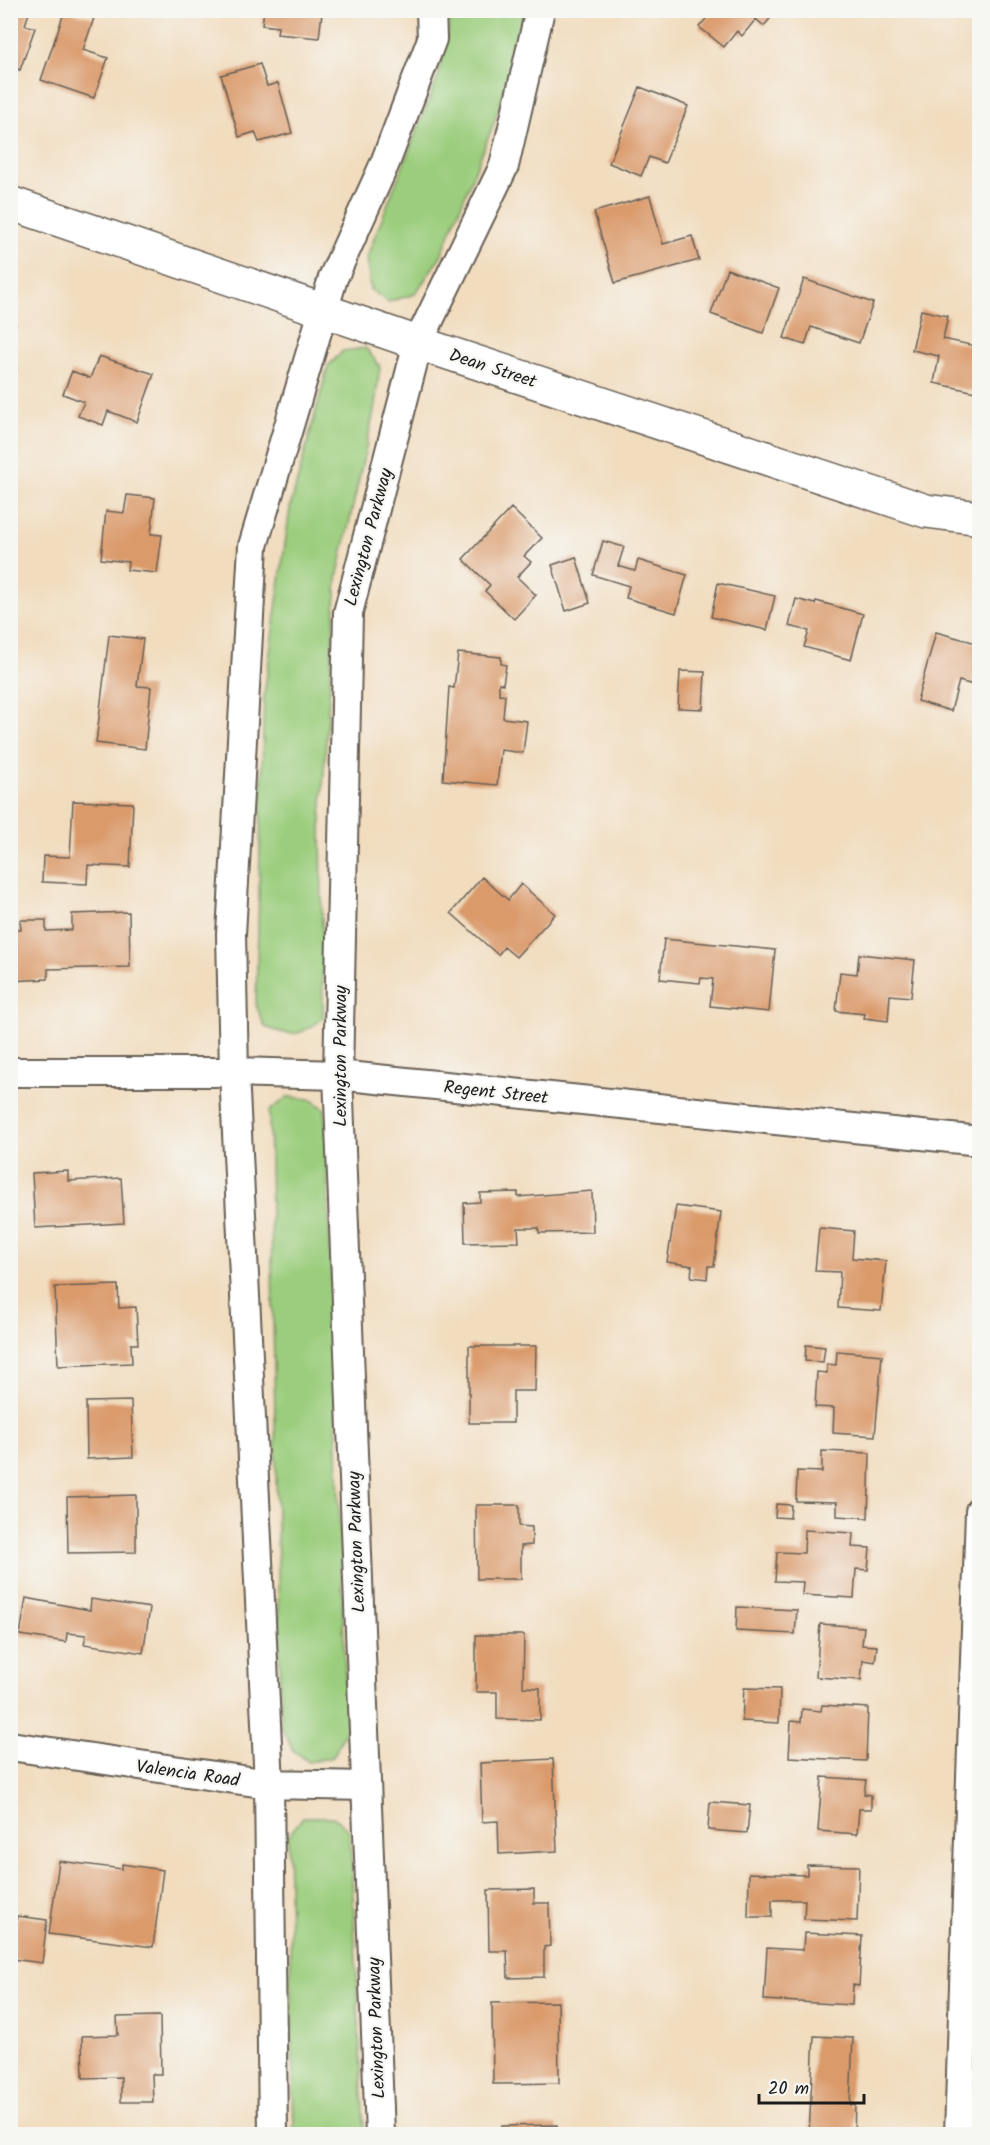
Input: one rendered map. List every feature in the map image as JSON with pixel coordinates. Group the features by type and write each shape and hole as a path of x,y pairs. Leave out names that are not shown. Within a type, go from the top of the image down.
{"street":[{"path":"273,2134 269,1784 234,1072 231,934 253,546 333,278 385,163 432,39 431,10"},
{"name":"Lexington Parkway","path":"380,2134 338,1076 348,613 418,344 504,166 540,10"},
{"name":"Dean Street","path":"10,203 418,344 926,511 980,518"},
{"name":"Regent Street","path":"10,1072 234,1072 338,1076 980,1142"},
{"path":"959,2134 980,1511"},
{"name":"Valencia Road","path":"10,1746 269,1784 366,1786"}],"green space":[{"path":"452,11 526,11 494,123 441,256 415,294 388,302 370,289 367,256 438,77"},
{"path":"366,348 380,367 374,411 337,578 321,817 323,1018 302,1032 289,1034 265,1027 256,1005 264,695 290,508 328,366 343,351"},
{"path":"288,1097 310,1099 325,1109 347,1728 333,1757 309,1762 293,1750 281,1727 269,1111"},
{"path":"303,1817 333,1817 350,1831 364,2134 294,2134 288,1836"}],"building":[{"path":"10,10 30,10 25,25 35,28 20,70 10,67"},
{"path":"65,10 94,18 83,50 108,58 94,98 41,80"},
{"path":"264,10 329,10 329,14 322,13 319,38 277,34 278,27 262,25"},
{"path":"705,10 777,10 764,26 756,19 742,36 737,31 724,47 699,27 710,14"},
{"path":"260,64 267,86 278,83 292,133 259,142 255,132 239,137 221,75"},
{"path":"640,87 688,106 665,163 649,157 641,176 609,163"},
{"path":"650,196 663,244 692,236 699,260 615,283 594,212"},
{"path":"727,269 779,288 763,333 711,314"},
{"path":"804,279 873,303 859,343 811,327 805,345 784,338"},
{"path":"921,310 948,316 943,339 980,347 980,393 934,383 939,356 912,350"},
{"path":"10,322 16,324 11,338 10,338"},
{"path":"99,356 154,374 137,422 108,411 103,425 78,416 84,402 63,394 72,371 90,378"},
{"path":"10,365 17,368 11,386 10,385"},
{"path":"127,495 155,498 151,534 162,535 157,573 127,570 128,562 101,559 106,511 124,513"},
{"path":"511,508 542,538 524,556 531,562 517,577 536,595 514,619 485,591 490,585 463,559"},
{"path":"603,541 624,547 618,566 635,571 638,560 687,575 676,613 626,598 629,586 593,575"},
{"path":"576,557 590,603 566,611 552,565"},
{"path":"718,583 775,596 767,630 711,617"},
{"path":"796,599 815,604 816,601 863,614 851,660 804,647 809,631 789,626"},
{"path":"936,632 980,644 980,687 959,681 951,711 917,701"},
{"path":"109,635 143,639 137,686 151,687 145,749 96,743"},
{"path":"458,653 501,657 501,664 506,665 503,684 499,683 499,694 505,695 503,718 527,721 523,753 501,750 497,785 443,780 449,687 454,688"},
{"path":"680,671 705,672 703,709 678,708"},
{"path":"73,801 133,803 130,867 88,865 87,884 42,882 43,856 70,857"},
{"path":"482,877 508,900 521,884 555,914 516,957 504,947 498,955 451,913"},
{"path":"129,912 130,967 48,969 48,979 10,981 10,930 21,930 20,920 46,920 46,931 72,930 72,914"},
{"path":"664,939 775,950 769,1012 710,1006 713,979 701,978 700,983 660,979"},
{"path":"859,954 915,960 911,997 890,995 888,1021 864,1018 865,1014 836,1011 840,972 857,974"},
{"path":"68,1171 68,1181 121,1178 124,1223 35,1228 32,1173"},
{"path":"592,1191 593,1232 539,1233 539,1228 518,1228 519,1242 465,1243 464,1203 480,1202 480,1193 518,1192 518,1197"},
{"path":"676,1206 721,1212 714,1266 708,1266 707,1279 691,1277 692,1266 667,1262"},
{"path":"819,1228 854,1231 852,1258 886,1261 881,1311 838,1308 840,1272 815,1271"},
{"path":"118,1285 119,1308 136,1307 138,1344 131,1344 132,1363 58,1366 55,1287"},
{"path":"806,1345 825,1347 823,1362 805,1361"},
{"path":"469,1346 536,1346 535,1391 513,1391 513,1423 469,1423"},
{"path":"837,1351 882,1355 875,1436 833,1433 834,1408 815,1407 817,1372 827,1373 827,1364 836,1365"},
{"path":"131,1401 133,1457 87,1459 86,1402"},
{"path":"822,1451 870,1453 868,1518 837,1516 837,1502 796,1501 797,1471 822,1472"},
{"path":"136,1495 136,1552 68,1553 67,1497"},
{"path":"776,1504 791,1505 790,1518 775,1517"},
{"path":"476,1505 519,1505 519,1526 532,1527 532,1545 521,1546 521,1579 477,1579"},
{"path":"805,1530 853,1533 852,1547 870,1548 868,1570 856,1569 854,1598 802,1595 803,1582 775,1581 777,1552 804,1553"},
{"path":"26,1598 90,1610 91,1599 150,1608 143,1653 84,1644 86,1635 67,1633 66,1642 20,1635"},
{"path":"737,1607 797,1610 795,1634 736,1631"},
{"path":"820,1624 864,1627 862,1645 877,1646 875,1662 863,1660 861,1680 816,1677"},
{"path":"476,1635 524,1635 523,1687 540,1688 540,1720 497,1719 497,1692 476,1692"},
{"path":"744,1688 780,1689 779,1723 742,1721"},
{"path":"822,1705 868,1708 866,1761 789,1757 791,1721 801,1722 802,1709 821,1711"},
{"path":"553,1759 557,1851 499,1854 498,1821 482,1822 480,1763"},
{"path":"822,1777 866,1780 864,1794 871,1795 871,1809 859,1809 857,1834 818,1831"},
{"path":"710,1802 750,1805 747,1833 708,1830"},
{"path":"59,1861 122,1869 122,1864 163,1870 153,1947 49,1934"},
{"path":"807,1865 859,1866 857,1921 804,1919 805,1900 772,1900 772,1917 748,1917 749,1873 807,1875"},
{"path":"534,1889 534,1903 549,1903 550,1946 544,1947 544,1977 508,1978 507,1951 489,1951 488,1890"},
{"path":"17,1916 47,1920 42,1963 12,1959"},
{"path":"804,1933 862,1936 859,1986 853,1985 852,2005 764,2000 767,1948 803,1950"},
{"path":"558,2002 559,2083 493,2084 492,2003"},
{"path":"160,2016 161,2074 152,2074 153,2102 121,2102 121,2077 83,2078 82,2036 118,2035 117,2017"},
{"path":"814,2036 853,2038 850,2105 855,2105 854,2134 809,2134"},
{"path":"557,2125 558,2134 503,2134 502,2126"}]}
